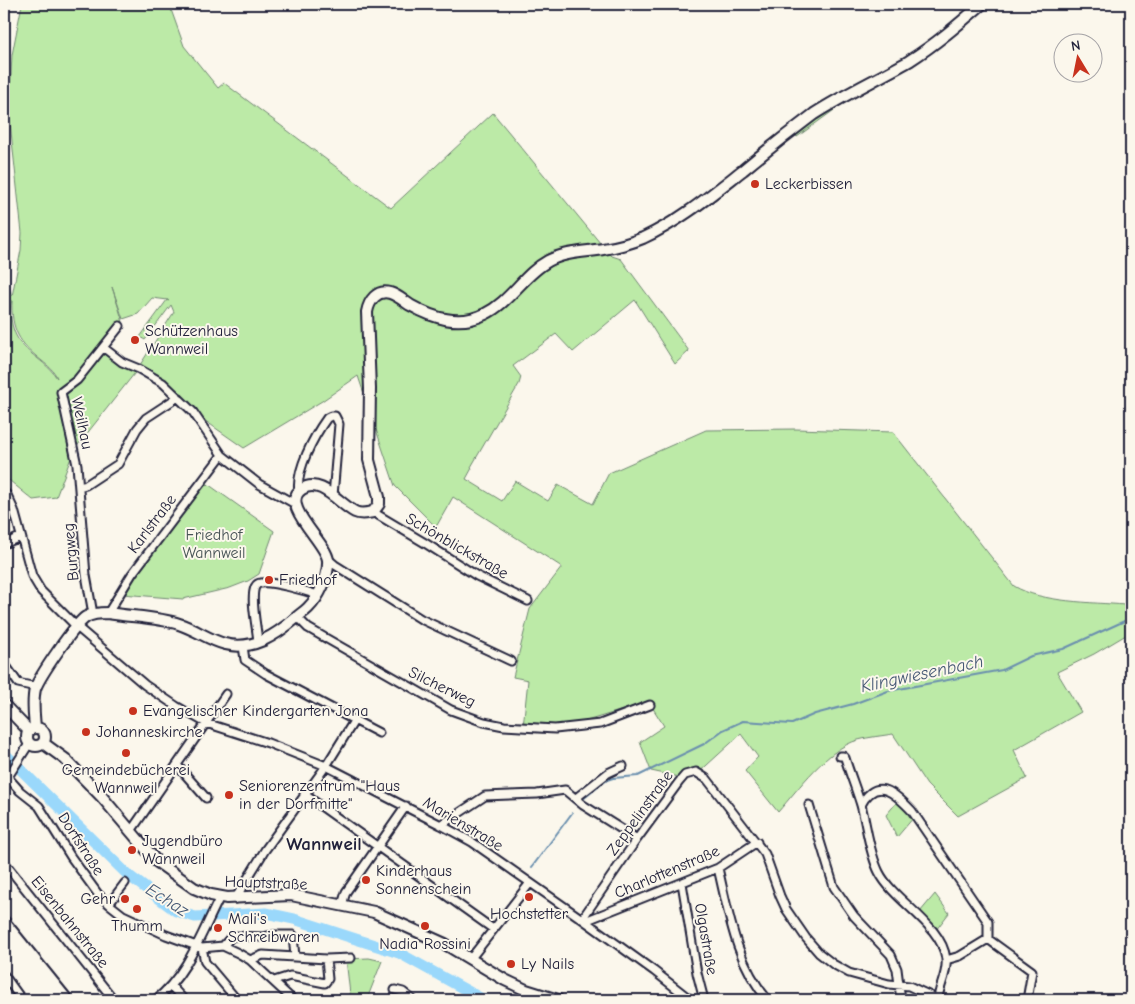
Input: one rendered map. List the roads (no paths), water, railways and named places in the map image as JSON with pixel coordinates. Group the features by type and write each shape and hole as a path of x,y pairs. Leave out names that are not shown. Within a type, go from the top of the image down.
{"street":[{"path":"511,661 421,620 335,565 328,559 317,539 299,514 295,504 296,495 299,492 308,487 317,486 355,512 363,514 373,512 379,504 380,497 369,460 370,389 367,312 373,297 389,293 428,315 442,319 455,321 484,315 496,307 548,261 561,256 629,243 649,235 685,215 792,131 836,100 918,55 950,33 982,4"},
{"name":"Weilhau","path":"79,487 77,465 61,392 77,380 120,326"},
{"path":"104,348 122,362 139,369 163,383 193,412 222,455 259,484 295,504"},
{"path":"79,487 118,464 137,429 146,418 178,397"},
{"path":"299,492 297,483 310,446 327,418 335,416 339,424 333,496"},
{"name":"Karlstraße","path":"108,613 132,574 222,455"},
{"name":"Burgweg","path":"79,487 86,575 93,614"},
{"name":"Marienstraße","path":"4,492 14,510 32,576 41,591 77,627 145,685 206,723 268,743 326,766 441,824 472,842 584,920 691,1000"},
{"name":"Schönblickstraße","path":"373,512 425,542 477,576 528,601"},
{"path":"4,544 20,537"},
{"path":"5,778 14,769 29,744 27,739 32,729 36,687 39,679 86,617 93,614 108,613 177,623 217,641 243,646 258,642 280,632 308,609 318,595 325,578 328,559"},
{"path":"258,642 253,599 257,584 270,583 318,595"},
{"name":"Silcherweg","path":"297,617 308,628 414,690 451,710 484,722 504,726 555,729 600,724 650,705"},
{"path":"243,646 245,660 266,674 379,733"},
{"path":"4,663 18,683 36,687"},
{"path":"131,831 226,694"},
{"path":"4,705 19,720 32,729 40,728 44,732 43,743 35,746 29,744"},
{"path":"19,720 28,718 34,712"},
{"path":"235,899 265,850 326,766 354,721"},
{"name":"Hauptstraße","path":"43,743 74,768 102,797 148,853 164,868 194,888 220,897 235,899 291,895 374,912 445,944 505,980 526,990 558,1000"},
{"path":"840,756 845,758 861,805 873,855 880,873 898,896 929,927 943,947 946,960 944,980 938,1000"},
{"path":"177,765 206,798"},
{"path":"576,798 608,773 623,766"},
{"name":"Zeppelinstraße","path":"584,920 637,839 679,782 685,775 696,772 707,779 757,842 765,854 786,909 819,953 848,972 889,984 900,984 921,990 938,1000"},
{"name":"Dorfstraße","path":"5,778 39,806 71,857 98,894 109,904 123,915 166,935 199,947"},
{"path":"441,824 485,796 537,794 565,790 637,839"},
{"path":"861,805 866,796 876,790 889,790 898,796 912,812 988,922 988,939"},
{"path":"304,794 492,929"},
{"path":"809,805 834,887 854,916 891,955 897,969 900,984 900,1000"},
{"path":"342,905 346,892 406,806"},
{"name":"Charlottenstraße","path":"584,920 718,868 757,842"},
{"name":"Eisenbahnstraße","path":"4,862 114,1000"},
{"path":"718,868 740,953 752,979 768,1000"},
{"name":"Olgastraße","path":"682,882 697,973 704,1000"},
{"name":"Dorfstraße","path":"109,904 125,883"},
{"path":"471,958 530,883"},
{"path":"155,1000 171,986 199,947 207,924 220,897"},
{"path":"223,946 232,936 294,935 295,957"},
{"path":"946,960 960,956 988,939"},
{"path":"988,939 1032,971 1026,1000"},
{"path":"199,947 223,946 250,960 293,1000"},
{"path":"199,947 205,962 237,1000"},
{"path":"250,960 263,955 326,959 351,958"},
{"path":"274,981 290,976 321,984 325,983 328,979 326,959"},
{"path":"4,975 22,1000"},
{"path":"171,986 184,1000"},
{"path":"395,990 403,992 413,1000"}],"waterway":[{"name":"Klingwiesenbach","path":"583,799 607,780 638,776 704,744 723,730 743,721 792,724 815,714 853,704 888,691 1002,670 1031,656 1063,649 1131,618"},
{"name":"Echaz","path":"4,753 128,875 176,911 195,917 266,913 294,919 399,953 484,1000"},
{"path":"532,867 572,813"}],"railway":[{"path":"4,912 75,1000"}],"place":[{"name":"Leckerbissen","path":"755,184"},
{"name":"Schützenhaus Wannweil","path":"135,340"},
{"name":"Friedhof","path":"269,580"},
{"name":"Evangelischer Kindergarten Jona","path":"133,711"},
{"name":"Johanneskirche","path":"86,732"},
{"name":"Gemeindebücherei Wannweil","path":"126,753"},
{"name":"Seniorenzentrum \"Haus in der Dorfmitte\"","path":"229,795"},
{"name":"Jugendbüro Wannweil","path":"132,850"},
{"name":"Kinderhaus Sonnenschein","path":"366,880"},
{"name":"Hochstetter","path":"529,897"},
{"name":"Gehr","path":"125,899"},
{"name":"Thumm","path":"137,909"},
{"name":"Nadia Rossini","path":"425,926"},
{"name":"Mali's Schreibwaren","path":"218,928"},
{"name":"Ly Nails","path":"511,964"}],"district":[{"name":"Wannweil","path":"324,844"}],"park label":[{"name":"Friedhof Wannweil","path":"214,544"}]}
